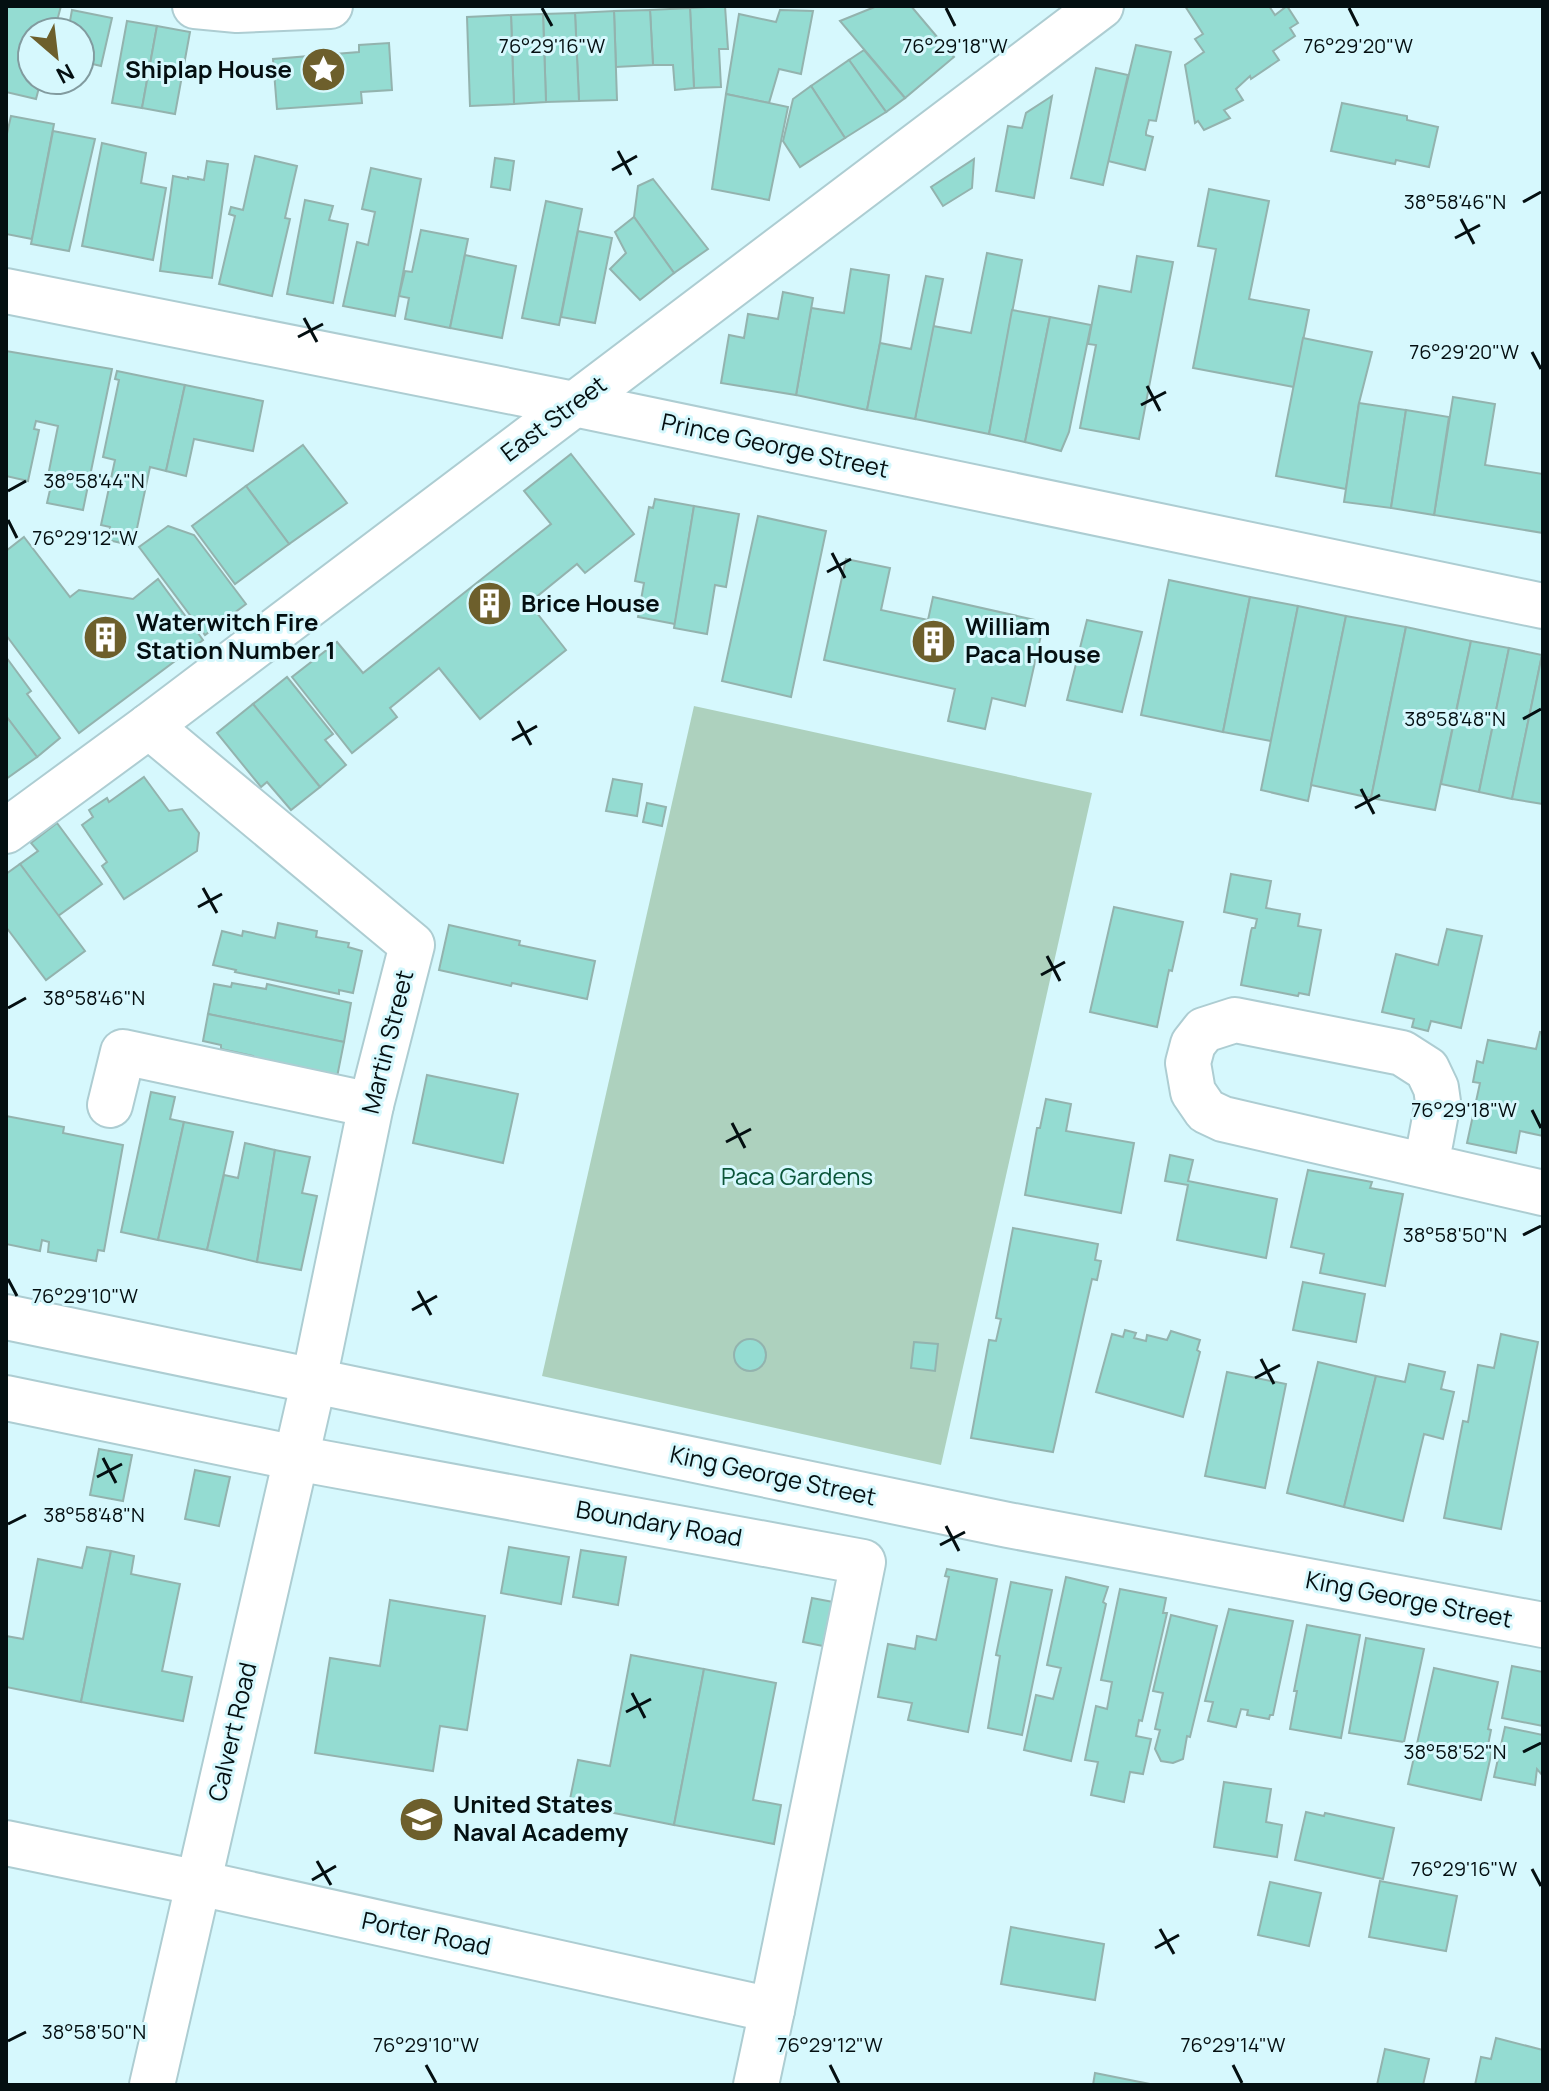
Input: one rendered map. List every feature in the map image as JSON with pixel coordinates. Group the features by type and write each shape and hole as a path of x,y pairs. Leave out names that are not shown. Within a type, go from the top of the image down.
{"street":[{"path":"195,6 237,10 330,6"},
{"name":"East Street","path":"6,831 1101,6"},
{"name":"Prince George Street","path":"6,291 574,404 1543,606"},
{"name":"Martin Street","path":"149,726 412,945 371,1105 314,1380"},
{"path":"1426,1166 1438,1102 1436,1088 1427,1069 1402,1053 1235,1020 1204,1030 1193,1044 1188,1063 1193,1092 1206,1111 1223,1119 1426,1166 1543,1193"},
{"path":"110,1105 123,1052 371,1105"},
{"name":"King George Street","path":"6,1317 1008,1525 1543,1625"},
{"name":"Calvert Road","path":"152,2085 314,1380"},
{"name":"Boundary Road","path":"6,1398 296,1458 863,1562 772,2010"},
{"name":"Porter Road","path":"6,1843 772,2010"},
{"path":"756,2085 772,2010"}],"green space":[{"name":"Paca Gardens","path":"694,706 1092,793 941,1465 542,1376"}],"building":[{"path":"6,6 61,6 58,16 16,16 16,94 6,92"},
{"path":"725,6 728,49 719,49 721,87 694,88 690,8"},
{"path":"877,6 911,6 954,57 905,98 840,21"},
{"path":"1185,6 1269,6 1275,15 1287,6 1298,23 1290,28 1295,36 1273,51 1279,60 1251,79 1250,76 1236,89 1243,100 1224,110 1230,118 1204,130 1198,121 1195,123 1185,65 1204,52 1195,39 1203,34"},
{"path":"690,8 694,88 675,90 673,65 653,65 650,10"},
{"path":"72,10 112,18 101,66 96,65 96,16 71,16"},
{"path":"650,10 653,65 616,67 614,11"},
{"path":"780,10 813,11 801,74 779,69 769,103 726,94 739,14 776,22"},
{"path":"614,11 617,100 579,101 575,13"},
{"path":"575,13 579,101 546,102 543,14"},
{"path":"543,14 546,102 514,104 511,15"},
{"path":"511,15 514,104 470,106 467,17"},
{"path":"127,21 157,26 142,108 112,103"},
{"path":"157,26 190,32 175,114 142,108"},
{"path":"389,43 392,90 361,92 362,103 277,109 273,59 359,52 359,45"},
{"path":"1136,45 1171,52 1156,121 1149,120 1146,132 1146,135 1153,137 1145,170 1108,161"},
{"path":"864,50 905,98 886,112 849,60"},
{"path":"849,60 886,112 845,138 811,86"},
{"path":"1096,68 1128,75 1103,185 1071,178"},
{"path":"811,86 845,138 800,167 783,141 793,99"},
{"path":"726,94 788,107 769,200 712,189"},
{"path":"1052,96 1034,198 996,191 1008,126 1022,128 1026,113"},
{"path":"1342,103 1407,116 1407,120 1438,127 1429,167 1396,160 1395,164 1331,151"},
{"path":"11,116 54,124 32,239 6,234 6,138"},
{"path":"53,131 95,139 69,251 31,244"},
{"path":"102,143 146,153 141,183 166,188 153,260 82,246"},
{"path":"255,156 297,166 285,218 290,219 272,296 219,284 235,216 229,214 231,207 243,210"},
{"path":"495,158 514,161 510,190 491,187"},
{"path":"974,159 972,188 943,206 931,187"},
{"path":"207,161 228,164 212,278 160,271 173,176 204,180"},
{"path":"371,168 421,179 395,316 343,306 357,242 368,245 375,212 362,209"},
{"path":"653,179 708,249 674,273 634,217 638,186"},
{"path":"1209,189 1269,201 1249,299 1309,310 1294,387 1193,368 1216,249 1198,246"},
{"path":"305,200 333,206 329,220 348,224 333,303 287,294"},
{"path":"546,201 582,209 559,325 522,318"},
{"path":"634,217 674,273 640,300 610,269 626,253 615,232"},
{"path":"421,230 468,239 450,328 405,319 409,298 399,296 405,271 412,272"},
{"path":"578,231 612,238 595,323 561,317"},
{"path":"987,253 1022,260 989,434 915,419 933,326 971,333"},
{"path":"465,255 516,266 502,338 450,328"},
{"path":"1137,256 1173,262 1139,439 1080,428 1096,345 1088,344 1099,286 1131,292"},
{"path":"851,269 889,275 867,410 796,395 811,308 844,313"},
{"path":"926,276 943,279 915,419 867,410 880,343 911,349"},
{"path":"783,292 813,298 796,395 721,383 729,335 744,338 748,314 778,319"},
{"path":"1012,310 1050,317 1025,442 989,434"},
{"path":"1050,317 1091,325 1069,432 1061,451 1025,442"},
{"path":"1303,338 1372,352 1359,403 1346,489 1276,476"},
{"path":"6,351 112,369 83,510 47,503 53,477 48,476 58,426 36,421 34,429 39,430 28,481 6,476"},
{"path":"117,371 185,385 166,471 150,467 136,533 133,532 130,545 108,540 110,527 101,525 115,460 103,457 119,380 115,379"},
{"path":"185,385 263,401 253,451 194,439 186,476 166,471"},
{"path":"1453,397 1495,404 1485,465 1543,474 1543,533 1434,515"},
{"path":"1359,403 1406,410 1391,508 1344,502"},
{"path":"1406,410 1449,417 1434,515 1391,508"},
{"path":"303,445 347,503 289,544 246,486"},
{"name":"Brice House","path":"571,454 634,534 585,573 577,564 529,603 566,650 480,719 439,668 390,708 397,717 352,753 292,677 337,642 363,673 551,524 524,491"},
{"path":"246,486 289,544 235,584 192,526"},
{"path":"655,499 694,506 675,624 638,617 644,583 635,581 649,507 653,508"},
{"path":"694,506 739,514 726,587 715,585 707,634 674,628"},
{"path":"758,516 826,531 791,697 722,681"},
{"path":"168,526 194,535 246,604 205,635 139,547"},
{"name":"Waterwitch Fire Station Number 1","path":"24,537 70,597 79,590 133,599 158,579 203,640 79,733 6,635 6,551"},
{"name":"William Paca House","path":"846,559 890,568 881,610 928,620 933,597 1044,622 1025,706 992,698 985,729 948,721 955,689 824,660"},
{"path":"1169,580 1250,597 1223,732 1141,715"},
{"path":"1250,597 1298,606 1271,741 1223,732"},
{"path":"1298,606 1346,616 1308,801 1261,790"},
{"path":"1346,616 1406,627 1371,798 1311,785"},
{"path":"1087,620 1142,632 1122,712 1067,700"},
{"path":"1406,627 1471,641 1435,810 1371,798"},
{"path":"1471,641 1509,648 1479,792 1441,784"},
{"path":"1509,648 1542,655 1512,799 1479,792"},
{"path":"1543,656 1543,804 1512,799"},
{"path":"6,657 31,691 27,694 60,738 37,757 6,716"},
{"path":"287,677 333,734 325,740 346,765 320,787 253,704"},
{"path":"253,704 320,787 291,810 267,782 261,787 217,733"},
{"path":"6,716 37,757 6,779"},
{"path":"144,777 169,811 182,809 199,833 197,851 124,899 102,866 107,862 82,825 93,817 89,810 107,798 109,802"},
{"path":"613,779 642,784 637,816 606,811"},
{"path":"647,803 666,807 662,826 643,822"},
{"path":"57,823 102,884 58,916 20,864 38,851 31,843"},
{"path":"20,864 85,951 46,980 6,927 6,874"},
{"path":"1231,874 1271,881 1266,908 1300,914 1298,926 1321,930 1309,995 1299,993 1298,996 1241,985 1251,931 1257,919 1224,912"},
{"path":"1114,907 1183,922 1157,1027 1090,1012"},
{"path":"278,923 317,931 316,937 349,943 348,947 362,951 353,993 339,990 339,994 213,965 222,931 242,936 243,931 275,938"},
{"path":"449,925 520,941 519,945 595,961 587,999 439,970"},
{"path":"1447,929 1482,936 1461,1028 1431,1021 1428,1031 1412,1027 1414,1019 1382,1012 1396,954 1438,965"},
{"path":"232,983 266,989 267,984 351,1003 344,1042 208,1014 214,984 231,987"},
{"path":"208,1014 344,1042 336,1082 251,1062 253,1056 221,1049 221,1045 203,1041"},
{"path":"1540,1032 1543,1033 1543,1136 1520,1131 1516,1153 1467,1143 1480,1083 1473,1082 1477,1061 1483,1063 1488,1040 1536,1049"},
{"path":"427,1075 518,1094 503,1163 413,1143"},
{"path":"151,1092 175,1097 170,1119 184,1122 158,1240 121,1232"},
{"path":"1046,1099 1071,1104 1066,1131 1134,1143 1121,1213 1025,1195 1037,1128 1040,1128"},
{"path":"6,1116 64,1127 63,1133 123,1145 104,1251 98,1250 96,1261 48,1252 49,1242 42,1240 40,1251 6,1244"},
{"path":"184,1122 233,1132 207,1250 158,1240"},
{"path":"245,1143 275,1150 257,1262 207,1250 224,1175 238,1178"},
{"path":"275,1150 310,1157 302,1193 317,1196 301,1270 257,1262"},
{"path":"1170,1155 1193,1160 1188,1181 1277,1199 1266,1258 1177,1240 1188,1185 1165,1181"},
{"path":"1308,1170 1372,1182 1370,1188 1403,1194 1385,1286 1320,1273 1324,1254 1291,1247"},
{"path":"1013,1228 1098,1244 1095,1260 1101,1261 1097,1280 1092,1279 1053,1452 971,1438 989,1340 996,1341 1001,1319 996,1318"},
{"path":"1303,1282 1365,1294 1356,1342 1293,1330"},
{"path":"1125,1330 1136,1333 1134,1338 1146,1341 1147,1335 1167,1340 1171,1331 1200,1340 1197,1350 1200,1352 1183,1417 1096,1392 1112,1334 1123,1337"},
{"path":"1501,1334 1538,1342 1501,1529 1444,1518 1463,1421 1468,1422 1478,1365 1494,1368"},
{"path":"750,1339 762,1343 766,1355 762,1367 750,1371 738,1367 734,1355 738,1343"},
{"path":"914,1342 938,1344 935,1371 911,1368"},
{"path":"1318,1362 1376,1376 1344,1507 1287,1493"},
{"path":"1409,1364 1445,1372 1441,1389 1454,1392 1443,1439 1424,1434 1403,1521 1344,1507 1376,1376 1405,1382"},
{"path":"1227,1372 1286,1384 1265,1488 1205,1476"},
{"path":"99,1449 132,1455 123,1501 90,1495"},
{"path":"195,1470 230,1477 219,1526 185,1519"},
{"path":"87,1547 111,1551 81,1702 6,1687 6,1636 23,1639 38,1559 82,1568"},
{"path":"509,1547 569,1557 561,1604 501,1593"},
{"path":"581,1550 626,1557 618,1605 573,1597"},
{"path":"111,1551 134,1556 131,1574 180,1584 162,1671 192,1677 183,1721 81,1702"},
{"path":"947,1569 997,1579 968,1732 908,1720 912,1703 878,1697 888,1644 915,1649 917,1636 936,1640 949,1577 945,1576"},
{"path":"1066,1577 1108,1587 1071,1761 1024,1750 1036,1695 1053,1699 1061,1668 1047,1665"},
{"path":"1011,1582 1052,1590 1022,1735 988,1728 1000,1656 996,1655"},
{"path":"1120,1589 1166,1598 1163,1613 1167,1613 1136,1736 1151,1739 1143,1774 1130,1772 1124,1802 1091,1795 1098,1762 1085,1760 1096,1706 1107,1709 1112,1682 1101,1680"},
{"path":"812,1598 844,1604 833,1648 803,1642"},
{"path":"390,1600 485,1616 467,1730 440,1726 433,1771 315,1753 330,1658 380,1666"},
{"path":"1229,1609 1293,1621 1273,1715 1269,1719 1247,1715 1248,1710 1241,1709 1236,1727 1208,1721 1213,1702 1205,1701"},
{"path":"1171,1615 1217,1626 1183,1759 1173,1763 1161,1761 1155,1749 1160,1730 1155,1729 1163,1693 1153,1691"},
{"path":"1307,1625 1360,1635 1341,1738 1290,1729"},
{"path":"1366,1638 1424,1649 1404,1742 1349,1733"},
{"path":"631,1655 704,1669 674,1825 569,1804 578,1760 610,1766"},
{"path":"1512,1666 1543,1672 1543,1726 1502,1718"},
{"path":"1434,1668 1498,1682 1488,1729 1491,1730 1488,1745 1493,1746 1481,1800 1408,1784"},
{"path":"704,1669 776,1683 753,1800 781,1805 774,1844 674,1825"},
{"path":"1505,1727 1543,1735 1543,1776 1537,1769 1535,1785 1494,1777"},
{"path":"1224,1782 1271,1789 1266,1822 1282,1825 1277,1857 1214,1847"},
{"path":"1306,1812 1324,1816 1325,1813 1394,1828 1383,1879 1295,1860"},
{"path":"1380,1881 1457,1896 1446,1951 1369,1937"},
{"path":"1270,1882 1321,1893 1309,1946 1258,1935"},
{"path":"1011,1927 1104,1944 1095,2000 1001,1984"},
{"path":"1496,2038 1543,2050 1543,2085 1475,2085 1481,2057 1491,2059"},
{"path":"1385,2049 1429,2059 1423,2085 1377,2085"},
{"path":"1095,2073 1155,2085 1093,2085"}],"place":[{"name":"Shiplap House","path":"323,70"},
{"name":"Brice House","path":"490,604"},
{"name":"Waterwitch Fire Station Number 1","path":"105,637"},
{"name":"William Paca House","path":"934,641"},
{"name":"United States Naval Academy","path":"422,1819"}]}
